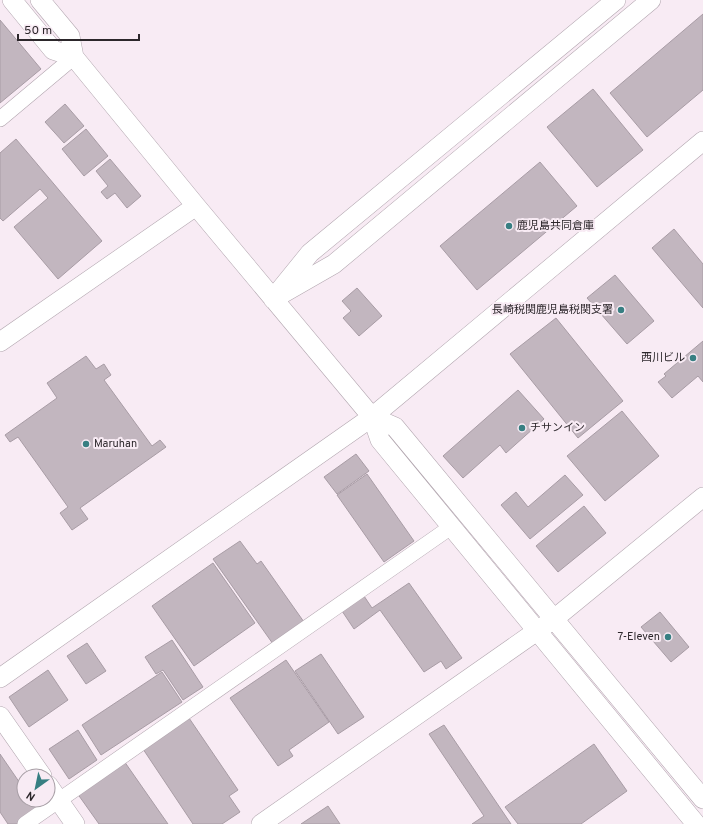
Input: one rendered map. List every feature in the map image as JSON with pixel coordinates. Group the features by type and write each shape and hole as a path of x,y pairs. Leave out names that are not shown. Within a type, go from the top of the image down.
{"street":[{"path":"12,0 54,50 74,57"},
{"path":"40,0 70,36 74,57 272,299 372,417 380,440 696,824"},
{"path":"272,299 310,253 616,0"},
{"path":"272,299 334,264 651,0"},
{"path":"0,119 74,57"},
{"path":"0,678 372,417 703,141"},
{"path":"0,342 196,206"},
{"path":"372,417 395,427 703,799"},
{"path":"263,823 554,619 703,497"},
{"path":"25,824 451,527"},
{"path":"0,716 36,768"},
{"path":"56,797 75,824"}],"building":[{"path":"703,14 703,90 647,137 610,93"},
{"path":"0,20 41,69 0,103"},
{"name":"鹿児島共同倉庫","path":"593,89 643,150 597,187 547,127"},
{"path":"65,104 84,126 64,143 45,122"},
{"path":"86,129 108,156 84,176 62,149"},
{"path":"16,139 102,241 58,279 14,227 48,198 40,189 3,221 0,218 0,153"},
{"path":"110,159 141,196 127,208 115,193 107,199 101,192 108,186 96,171"},
{"name":"鹿児島共同倉庫","path":"540,162 577,206 477,290 440,246"},
{"path":"674,229 703,264 703,308 652,248"},
{"name":"長崎税関鹿児島税関支署","path":"615,275 654,321 627,344 587,298"},
{"path":"357,288 382,316 359,336 343,318 351,311 342,301"},
{"path":"556,318 623,401 578,438 510,354"},
{"name":"西川ビル","path":"703,341 703,382 698,376 672,398 658,382 666,376 664,374"},
{"name":"Maruhan","path":"86,356 96,369 104,364 111,375 104,380 152,446 160,440 166,447 80,508 88,519 72,530 60,513 68,507 18,437 10,442 5,435 57,398 47,383"},
{"path":"518,390 544,419 506,453 500,445 463,478 443,456"},
{"path":"622,411 659,456 605,501 567,456"},
{"path":"356,454 369,471 337,494 324,477"},
{"path":"367,474 414,541 384,562 337,495"},
{"path":"565,475 583,495 530,539 501,505 516,492 528,507"},
{"path":"584,506 606,533 558,572 536,546"},
{"path":"240,541 257,564 261,561 304,622 273,644 213,559"},
{"path":"213,563 255,623 194,666 152,606"},
{"path":"409,583 462,658 446,669 441,661 424,672 380,610 354,629 342,611 364,596 372,608"},
{"path":"660,612 689,647 671,662 641,627"},
{"path":"172,640 203,687 183,700 163,670 156,674 145,657"},
{"path":"87,643 106,671 86,684 67,656"},
{"path":"321,654 364,717 338,734 295,671"},
{"path":"286,660 329,722 289,750 293,756 278,766 230,698"},
{"path":"48,670 68,700 29,727 9,697"},
{"path":"162,672 182,702 101,755 82,725"},
{"path":"189,718 238,790 229,796 240,812 222,824 193,824 143,749"},
{"path":"444,725 511,824 472,824 484,816 429,734"},
{"path":"78,730 97,760 69,779 49,749"},
{"path":"594,744 627,791 581,824 518,824 505,807"},
{"path":"0,754 16,777 16,808 37,808 39,811 20,824 8,824 0,812"},
{"path":"124,761 168,824 99,824 77,793"},
{"path":"328,806 340,824 301,824"}],"place":[{"name":"鹿児島共同倉庫","path":"509,226"},
{"name":"長崎税関鹿児島税関支署","path":"621,310"},
{"name":"西川ビル","path":"693,358"},
{"name":"チサンイン","path":"522,428"},
{"name":"Maruhan","path":"86,444"},
{"name":"7-Eleven","path":"668,637"}]}
